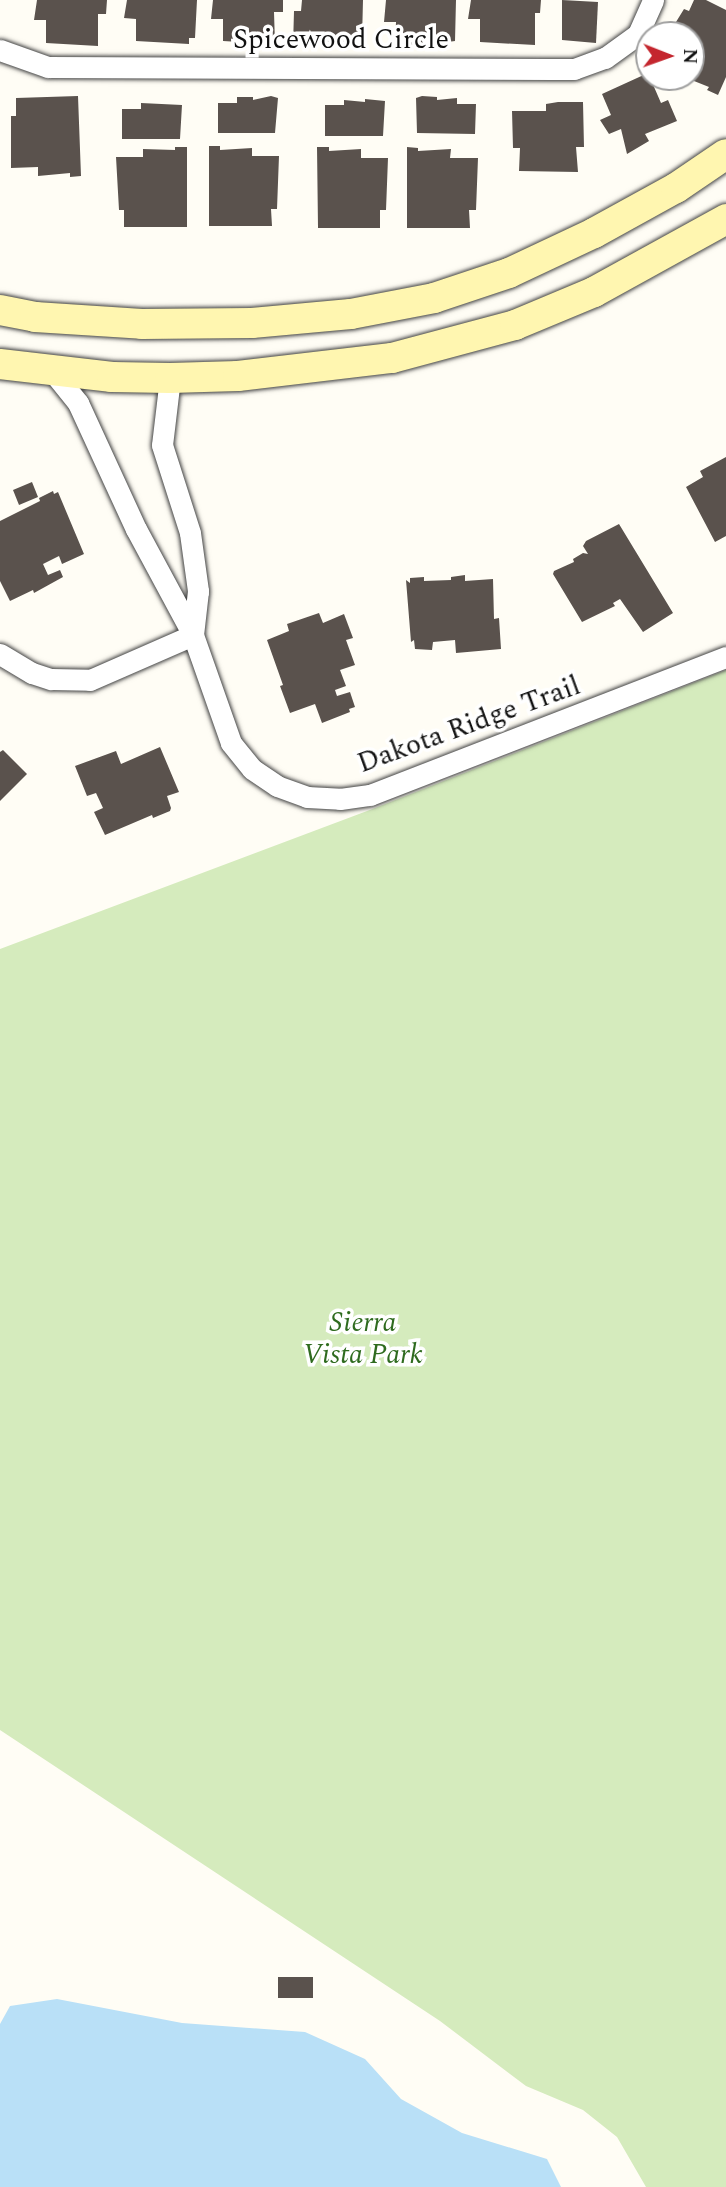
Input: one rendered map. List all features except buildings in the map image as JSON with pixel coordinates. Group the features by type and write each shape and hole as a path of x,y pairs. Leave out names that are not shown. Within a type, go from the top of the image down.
{"main road":[{"path":"0,310 35,317 142,324 252,323 351,314 434,298 509,273 594,233 676,188 726,154"},
{"path":"0,364 53,372 170,377 239,376 393,358 515,325 594,292 726,219"}],"street":[{"name":"Spicewood Circle","path":"0,50 48,67 574,69 605,58 638,34 653,0"},
{"name":"Dakota Ridge Trail","path":"53,372 78,402 136,529 194,635 231,743 252,769 277,786 307,797 340,799 370,795 726,657"},
{"name":"Dakota Ridge Trail","path":"170,377 162,445 190,533 198,591 194,635"},
{"path":"0,654 21,667 51,679 90,680 194,635"}],"green space":[{"name":"Sierra Vista Park","path":"726,670 726,2187 646,2187 617,2137 583,2110 526,2086 440,2021 0,1730 0,949 375,808"}],"water":[{"path":"57,1999 182,2023 305,2032 365,2059 401,2099 462,2133 547,2159 561,2187 0,2187 0,2024 10,2006"}]}
